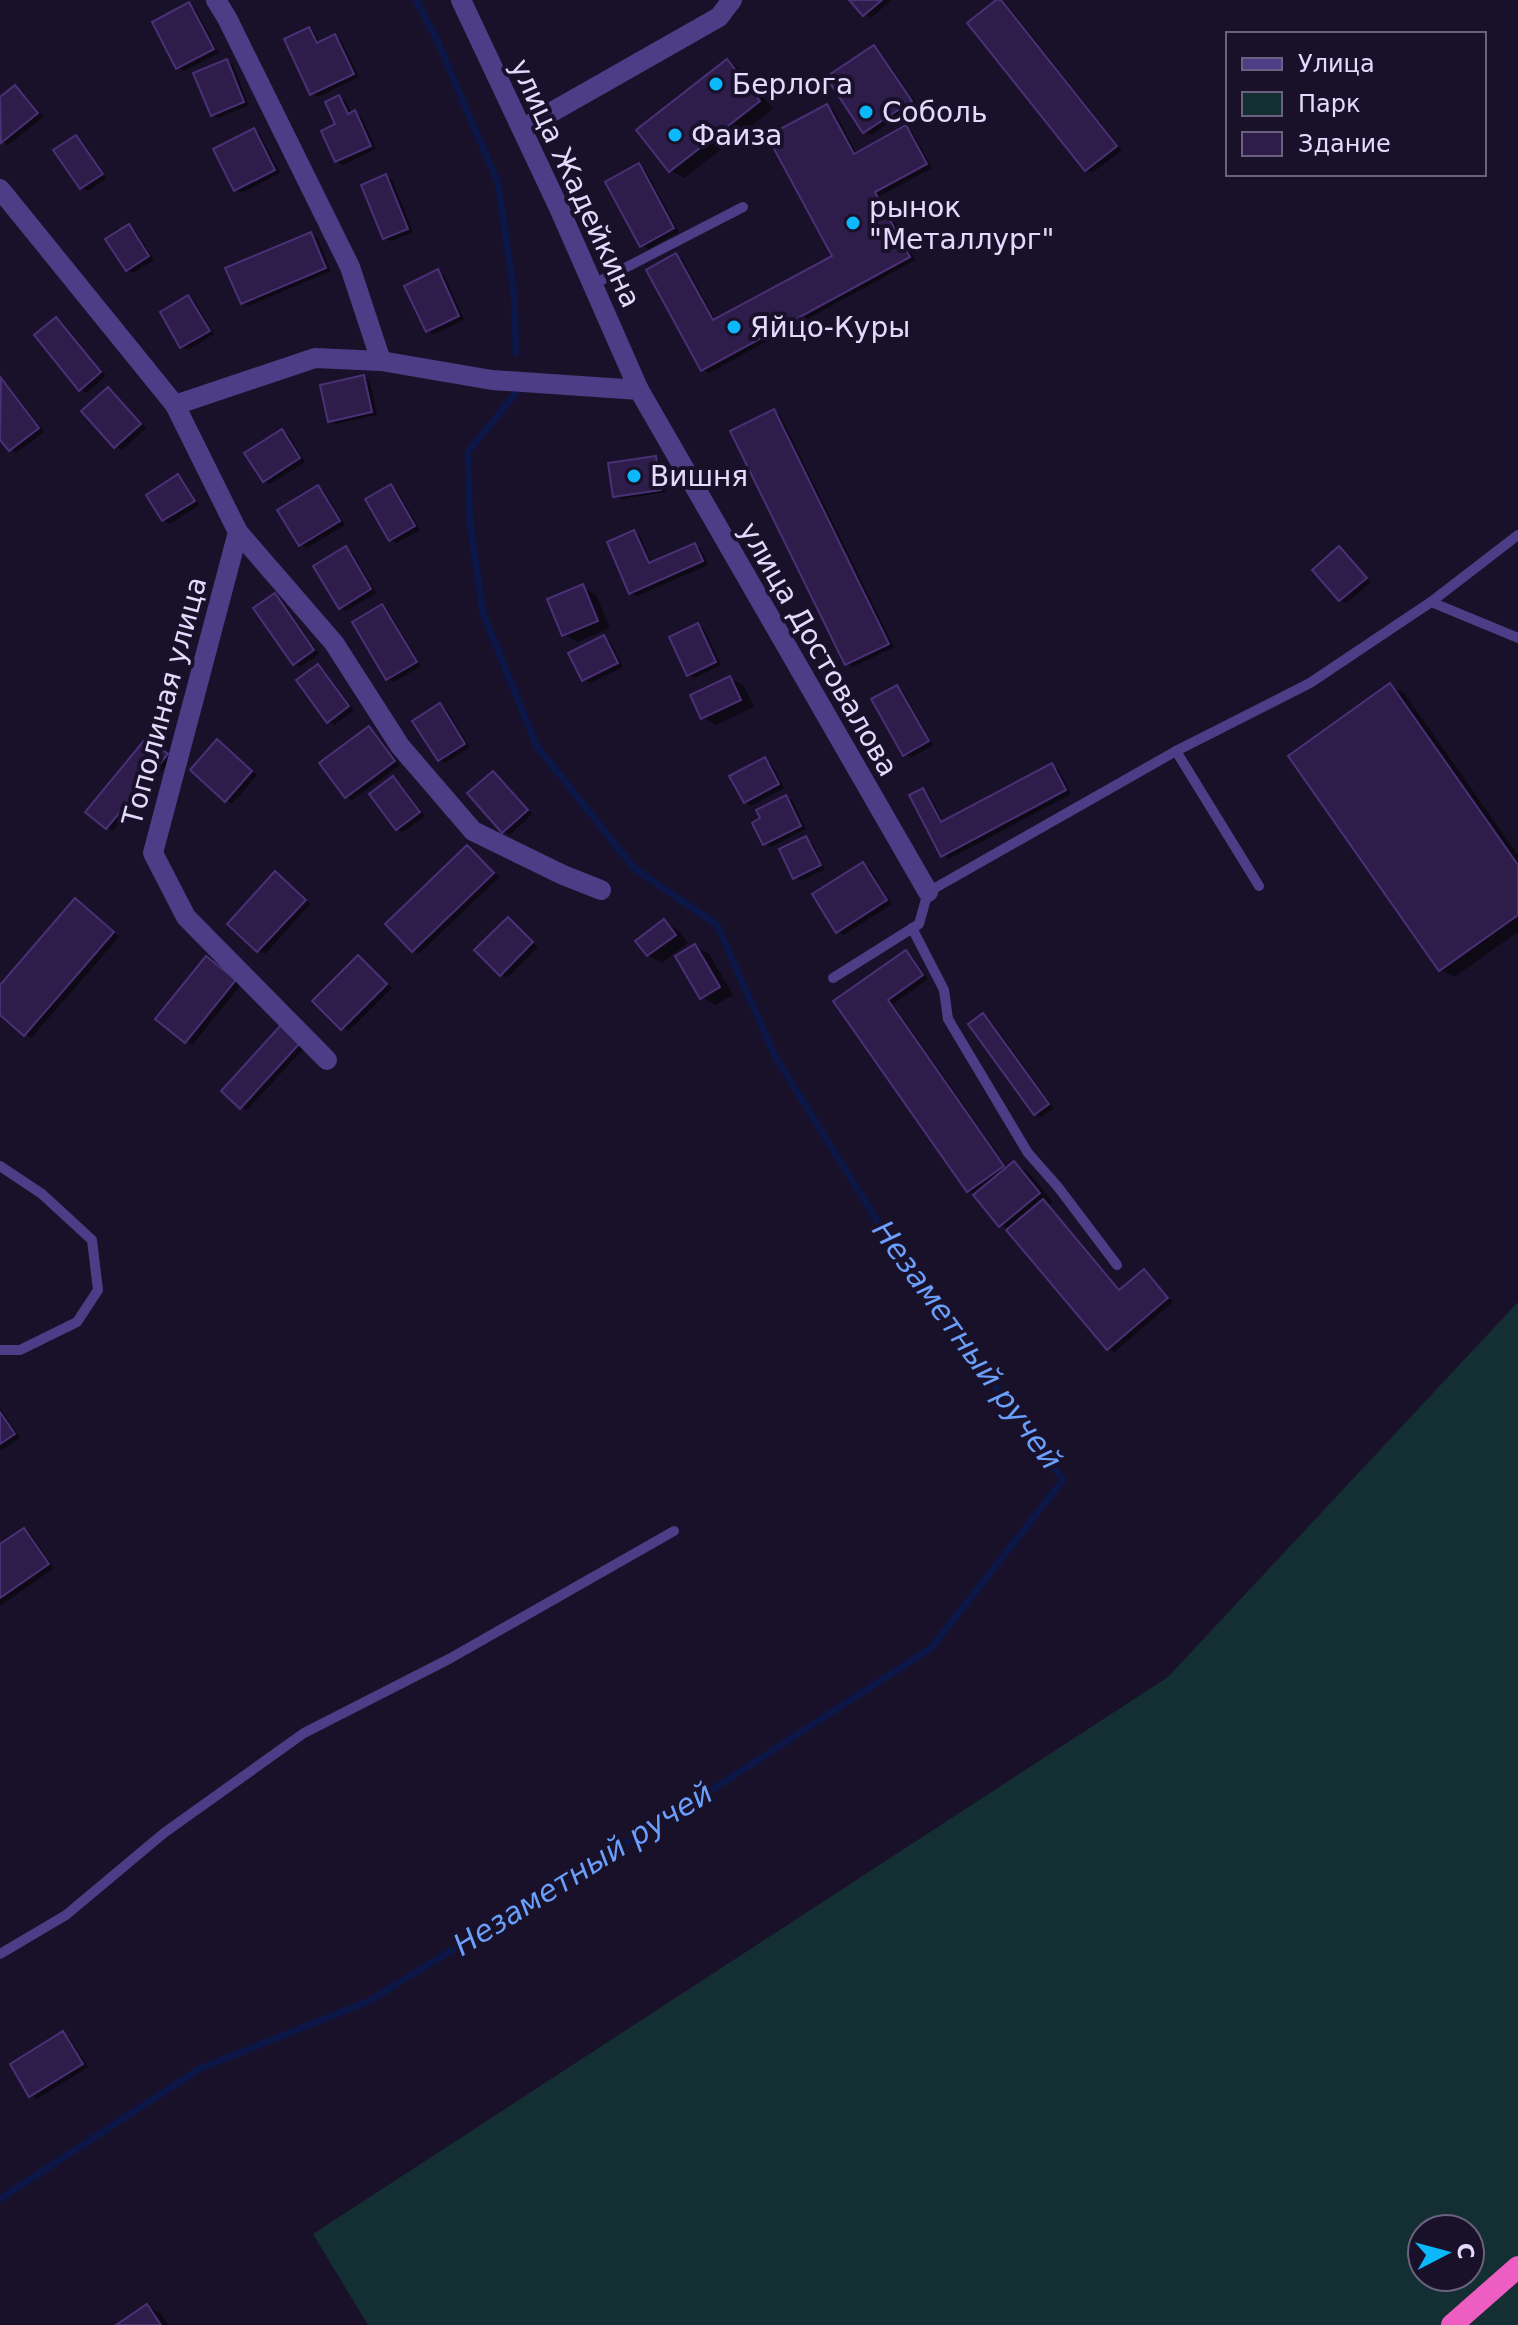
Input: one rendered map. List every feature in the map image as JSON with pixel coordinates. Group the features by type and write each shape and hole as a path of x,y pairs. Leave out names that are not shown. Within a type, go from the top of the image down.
{"highway":[{"path":"1452,2325 1518,2267"}],"street":[{"path":"216,0 350,267 381,361"},
{"name":"улица Жадейкина","path":"461,0 639,390"},
{"path":"522,129 719,17 732,0"},
{"path":"0,189 175,405 238,532 334,643 400,746 473,831 601,890"},
{"path":"175,405 315,358 381,361 492,380 639,390"},
{"name":"улица Достовалова","path":"639,390 928,892"},
{"name":"Тополиная улица","path":"238,532 153,853 186,917 327,1060"}],"lane":[{"path":"592,285 743,207"},
{"path":"833,978 919,924 928,892 1176,751 1310,683 1431,602 1518,535"},
{"path":"1431,602 1518,638"},
{"path":"1176,751 1259,886"},
{"path":"912,928 944,990 948,1019 1028,1153 1117,1265"},
{"path":"0,1166 42,1194 92,1240 98,1290 77,1322 20,1350 0,1350"},
{"path":"0,1954 66,1915 164,1833 304,1733 449,1659 674,1531"}],"green space":[{"path":"1518,1302 1518,2325 368,2325 313,2234 1168,1677"}],"building":[{"path":"849,0 882,0 863,16"},
{"path":"996,0 1001,0 1117,146 1085,171 967,23"},
{"path":"189,2 214,49 176,69 152,22"},
{"path":"309,27 317,43 335,34 354,74 310,95 284,39"},
{"path":"874,45 912,101 863,133 826,77"},
{"path":"227,59 244,102 211,116 193,73"},
{"path":"727,59 760,101 669,172 636,130"},
{"path":"15,85 38,113 1,143 0,97"},
{"path":"339,95 348,114 355,110 371,146 335,162 321,131 335,124 325,102"},
{"name":"рынок \"Металлург\"","path":"827,104 854,154 906,125 927,164 875,192 910,257 701,371 646,270 676,253 713,320 832,256 767,136"},
{"path":"254,128 275,170 234,191 213,149"},
{"path":"76,135 103,174 80,189 53,150"},
{"path":"639,163 674,228 640,247 605,182"},
{"path":"386,174 408,229 383,239 361,185"},
{"path":"129,224 149,256 126,271 105,239"},
{"path":"311,232 326,268 241,304 225,268"},
{"path":"438,269 459,316 426,332 404,286"},
{"path":"188,295 210,331 180,348 160,312"},
{"path":"56,317 101,372 79,391 34,335"},
{"path":"364,375 372,412 328,422 320,385"},
{"path":"1,378 39,428 9,451 0,440"},
{"path":"108,387 141,424 114,448 81,411"},
{"path":"774,409 889,644 845,665 730,431"},
{"path":"282,429 300,458 263,482 244,453"},
{"name":"Вишня","path":"656,456 661,490 613,497 608,463"},
{"path":"178,474 195,501 162,521 146,495"},
{"path":"391,484 415,526 389,541 365,499"},
{"path":"318,485 340,521 299,546 277,510"},
{"path":"634,530 649,563 695,543 703,561 629,594 607,542"},
{"path":"346,546 371,589 339,609 313,566"},
{"path":"1339,546 1367,578 1339,601 1312,570"},
{"path":"583,584 598,621 562,636 547,599"},
{"path":"275,593 314,650 293,665 253,608"},
{"path":"382,604 417,662 386,680 352,622"},
{"path":"698,623 716,662 687,676 669,637"},
{"path":"604,635 618,663 582,681 568,653"},
{"path":"318,664 349,706 327,723 296,680"},
{"path":"730,676 741,700 701,719 690,695"},
{"path":"1390,683 1518,865 1518,915 1439,971 1288,756"},
{"path":"897,685 929,741 903,756 871,699"},
{"path":"440,703 465,744 438,761 412,721"},
{"path":"369,726 395,761 345,798 319,763"},
{"path":"147,737 168,754 106,829 85,812"},
{"path":"217,739 252,771 225,802 190,770"},
{"path":"765,757 779,784 744,803 729,776"},
{"path":"1052,763 1066,790 941,857 909,795 923,788 941,822"},
{"path":"493,771 528,810 502,833 467,793"},
{"path":"393,776 420,812 396,830 369,794"},
{"path":"786,795 801,826 763,845 752,823 760,818 756,810"},
{"path":"806,836 821,865 793,879 779,849"},
{"path":"467,845 494,873 412,952 385,924"},
{"path":"863,862 887,900 836,933 812,894"},
{"path":"275,871 306,900 257,952 227,924"},
{"path":"75,898 114,932 24,1036 0,1015 0,985"},
{"path":"508,917 533,942 500,976 474,950"},
{"path":"664,919 676,935 647,956 635,941"},
{"path":"695,944 720,987 700,999 675,956"},
{"path":"906,950 923,975 888,1000 1004,1166 967,1192 833,1001"},
{"path":"358,955 387,984 341,1030 312,1001"},
{"path":"206,956 236,980 185,1043 155,1019"},
{"path":"983,1013 1049,1104 1034,1115 968,1024"},
{"path":"281,1025 300,1043 240,1109 221,1091"},
{"path":"1014,1161 1040,1193 999,1227 973,1195"},
{"path":"1043,1199 1119,1290 1144,1269 1168,1298 1107,1350 1006,1230"},
{"path":"0,1412 15,1434 0,1444"},
{"path":"24,1528 49,1564 0,1598 0,1544"},
{"path":"63,2031 83,2064 29,2097 10,2064"},
{"path":"147,2304 161,2325 116,2325"}],"waterway":[{"name":"Незаметный ручей","path":"416,0 436,38 498,183 514,294 516,353"},
{"name":"Незаметный ручей","path":"0,2199 199,2069 369,2001 696,1800 931,1648 1063,1480 881,1227 776,1058 717,925 634,868 536,745 483,613 470,524 468,452 516,393"}],"place":[{"name":"Берлога","path":"716,84"},
{"name":"Соболь","path":"866,112"},
{"name":"Фаиза","path":"675,135"},
{"name":"рынок \"Металлург\"","path":"853,223"},
{"name":"Яйцо-Куры","path":"734,327"},
{"name":"Вишня","path":"634,476"}]}
